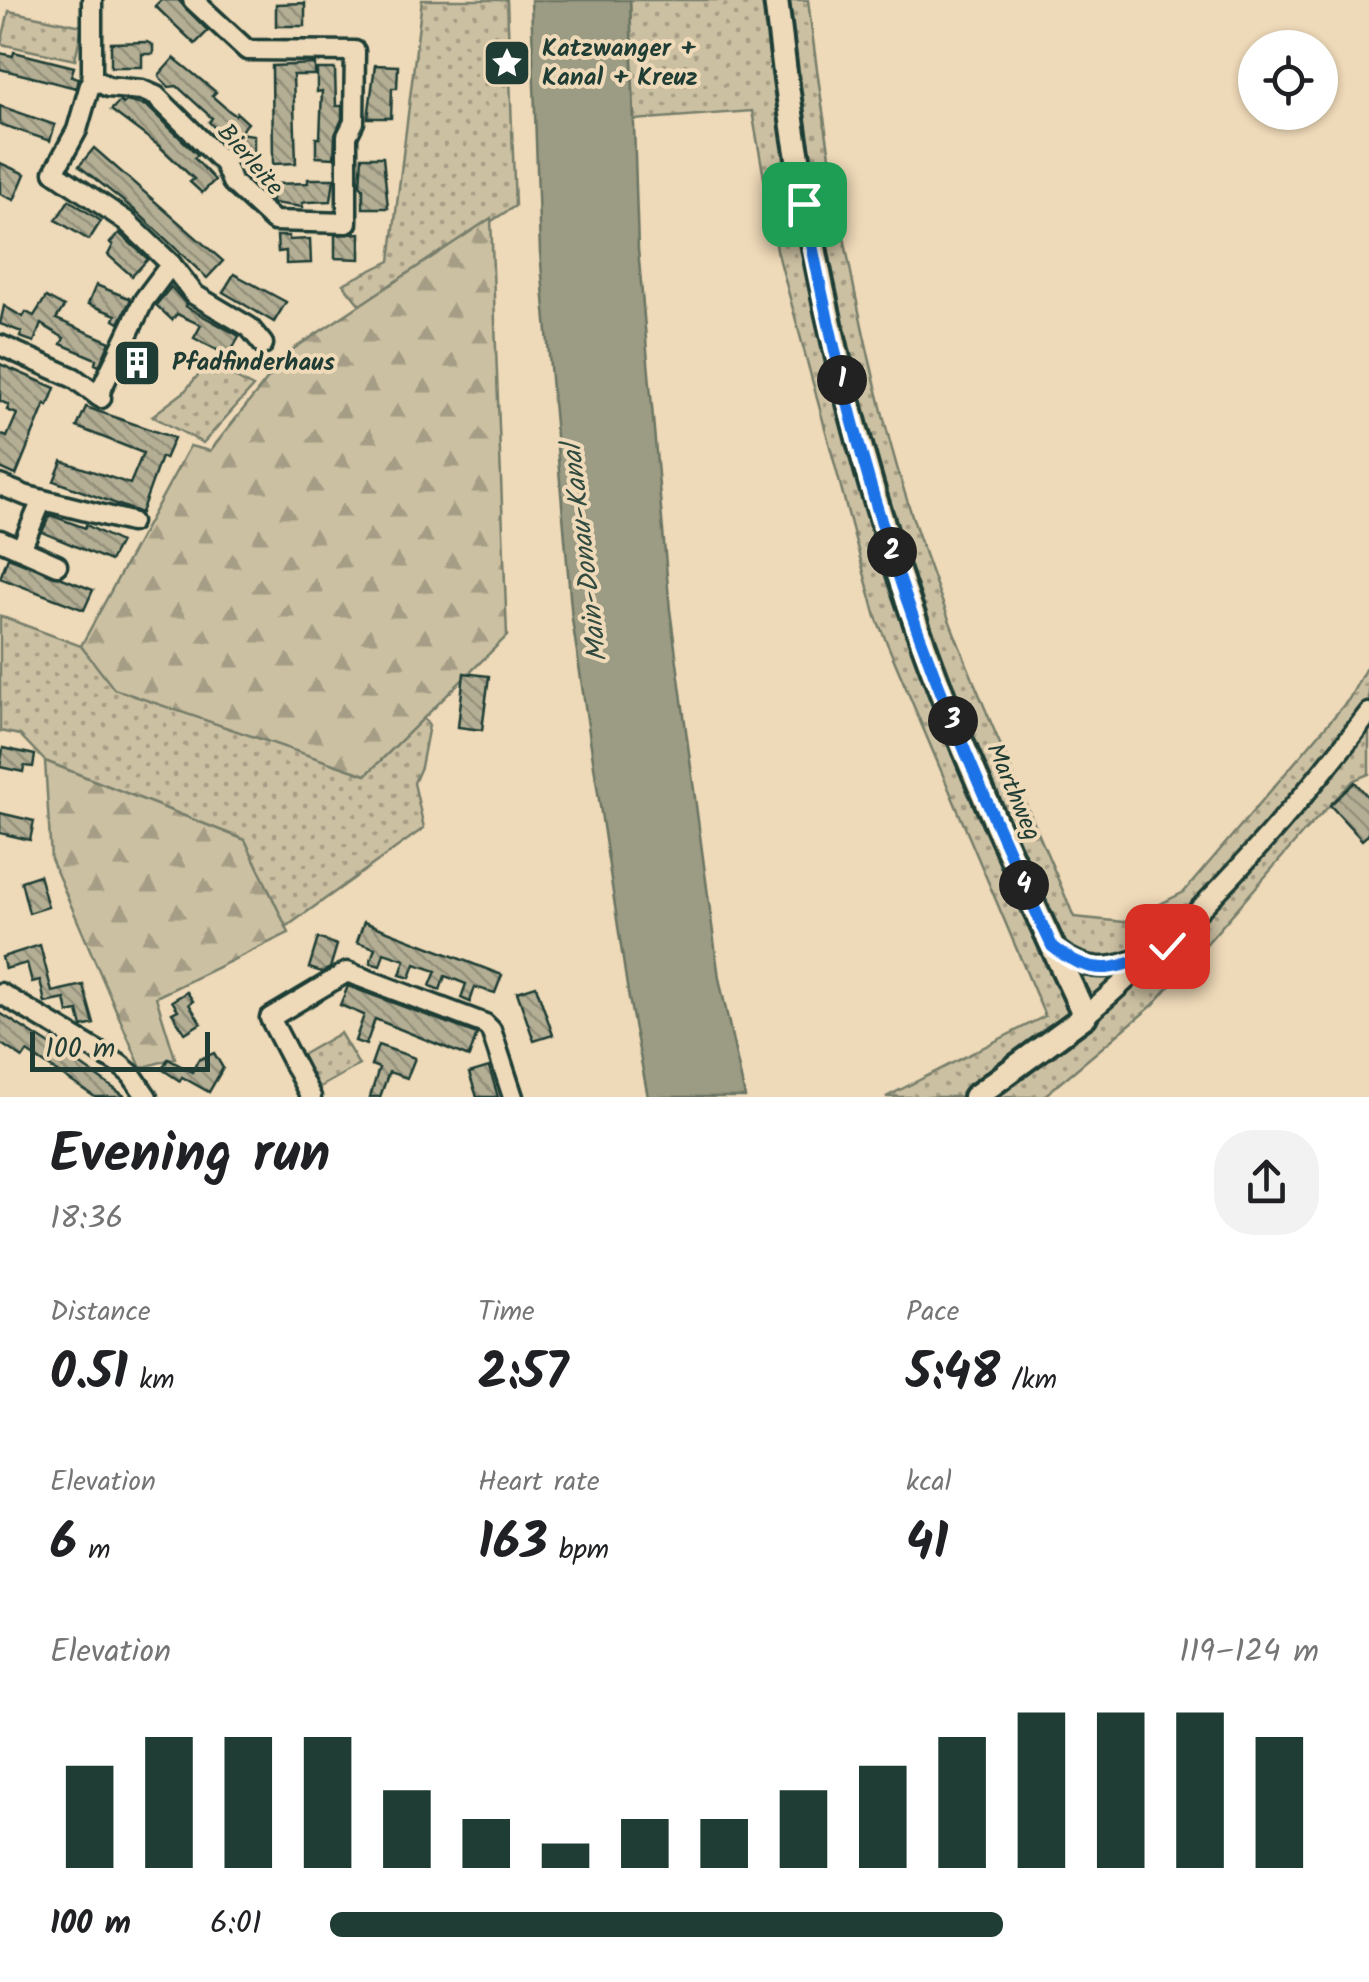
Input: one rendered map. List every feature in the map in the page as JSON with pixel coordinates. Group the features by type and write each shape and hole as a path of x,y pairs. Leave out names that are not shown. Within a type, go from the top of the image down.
{"main road":[{"name":"Marthweg","path":"776,0 810,237 841,378 876,504 934,672 993,816 1085,1016"},
{"path":"975,1097 1085,1016"}],"street":[{"path":"92,0 92,78 77,130 54,172 126,221 172,264 194,295 249,327 263,344"},
{"name":"Bierleite","path":"92,78 108,87 142,90 156,96 224,163 232,182 266,216 281,223 346,223 347,136 354,122 355,51 247,50 193,0"},
{"path":"0,345 74,378 99,397 144,300 172,264"},
{"path":"0,486 131,522"},
{"path":"21,550 42,500"},
{"path":"0,540 58,565"},
{"path":"1085,1016 1167,946 1261,847 1369,713"},
{"path":"1052,946 1078,964 1100,970 1123,966 1167,946"},
{"path":"311,1097 270,1018 348,972 485,1024 490,1028 513,1097"},
{"path":"0,993 118,1064 131,1074 147,1097"}],"green space":[{"path":"422,0 507,0 515,206 360,305 343,284 390,261"},
{"path":"630,0 808,0 849,263 902,483 945,609 1074,917 1124,922 1184,892 1349,699 1369,662 1369,774 1354,780 1304,832 1153,1005 1043,1097 886,1097 1045,1016 876,617 777,250 752,111 634,120"},
{"path":"9,11 82,26 75,60 1,44"},
{"path":"491,218 507,636 366,775 114,689 81,646 190,446 210,451 289,352"},
{"path":"208,363 253,387 203,443 152,416 184,392"},
{"path":"0,616 81,646 115,689 366,775 423,718 429,725 414,783 424,828 286,927 245,840 45,761 20,735 0,731"},
{"path":"45,761 245,840 289,933 156,997 175,1058 141,1068 51,859"},
{"path":"340,1033 359,1065 318,1088 300,1056"}],"water":[{"name":"Main-Donau-Kanal","path":"531,0 630,0 638,249 670,610 719,978 745,1097 648,1097 628,993 572,619 540,252"}],"building":[{"path":"161,0 178,0 208,31 195,44 155,6"},
{"path":"305,3 305,26 276,26 276,4"},
{"path":"111,43 153,45 153,54 142,54 142,67 111,67"},
{"path":"14,52 74,67 71,76 78,78 76,88 0,69 0,53 13,56"},
{"path":"174,58 216,92 212,96 248,123 239,133 254,135 254,156 240,154 209,122 212,118 177,86 169,87 160,78"},
{"path":"315,64 315,75 293,75 296,163 273,164 272,66"},
{"path":"375,65 398,66 397,88 392,88 391,118 368,118"},
{"path":"317,69 335,69 336,106 342,106 342,119 335,135 334,158 316,157 322,91 317,92"},
{"path":"120,101 147,106 198,155 194,158 215,180 202,193 190,182 194,179 159,146 111,110"},
{"path":"0,106 55,125 50,141 0,124"},
{"path":"94,148 223,261 207,278 138,213 79,166"},
{"path":"362,157 383,157 388,208 363,208"},
{"path":"0,163 25,174 14,200 0,194"},
{"path":"308,179 334,179 331,201 302,203 303,207 272,203 272,184 308,183"},
{"path":"69,200 101,221 89,240 56,220"},
{"path":"119,233 148,259 132,276 108,255 113,245 110,243"},
{"path":"360,233 360,259 335,258 335,235"},
{"path":"277,236 310,239 311,263 286,264 286,251 278,252"},
{"path":"234,274 286,302 274,322 223,292"},
{"path":"96,285 131,299 119,323 114,320 116,315 88,304"},
{"path":"171,287 185,306 239,336 229,356 194,338 201,325 177,314 172,320 156,305"},
{"path":"46,297 64,307 56,319 110,342 99,366 96,359 61,344 64,338 41,324 34,342 20,337 22,332 0,324 4,306 23,317 26,312 34,316"},
{"path":"0,364 55,388 16,475 0,468 0,434 7,437 17,414 0,401"},
{"path":"86,407 174,438 165,459 161,457 141,513 54,481 62,461 130,484 143,453 77,427"},
{"path":"50,515 85,528 86,525 120,542 110,561 42,532"},
{"path":"8,557 93,590 84,610 0,578"},
{"path":"464,673 489,676 482,730 458,727"},
{"path":"3,748 35,755 33,767 24,766 23,772 0,767"},
{"path":"1355,782 1369,798 1369,834 1362,840 1330,805"},
{"path":"0,813 34,821 30,840 0,833"},
{"path":"39,875 48,907 29,913 21,881"},
{"path":"364,922 502,975 495,993 475,987 470,1002 461,998 466,984 456,980 445,976 440,990 430,986 436,971 415,964 410,978 400,975 405,960 384,953 380,966 370,963 375,948 357,942"},
{"path":"318,938 337,945 330,968 322,972 309,968"},
{"path":"40,945 52,992 83,985 94,1024 82,1027 78,1011 68,1013 65,999 45,1003 40,980 32,982 27,963 5,969 2,957"},
{"path":"348,986 477,1034 469,1057 375,1019 366,1045 355,1041 364,1015 340,1005"},
{"path":"536,986 553,1035 534,1041 517,992"},
{"path":"187,992 193,1001 189,1004 201,1023 185,1033 172,1013 178,1010 172,1001"},
{"path":"0,1013 50,1045 53,1040 74,1053 71,1058 126,1097 95,1097 27,1052 23,1058 0,1043"},
{"path":"378,1045 415,1058 407,1078 389,1072 380,1097 370,1097 379,1068 371,1065"},
{"path":"214,1053 223,1068 209,1092 162,1069 168,1059 192,1072 198,1060"},
{"path":"489,1067 498,1097 477,1097 469,1073"}],"place":[{"name":"Katzwanger + Kanal + Kreuz","path":"507,63"},
{"name":"Pfadfinderhaus","path":"137,363"}],"route":[{"path":"804,204 845,393 906,596 967,756 1052,946 1078,964 1100,970 1123,966 1167,946"}]}
